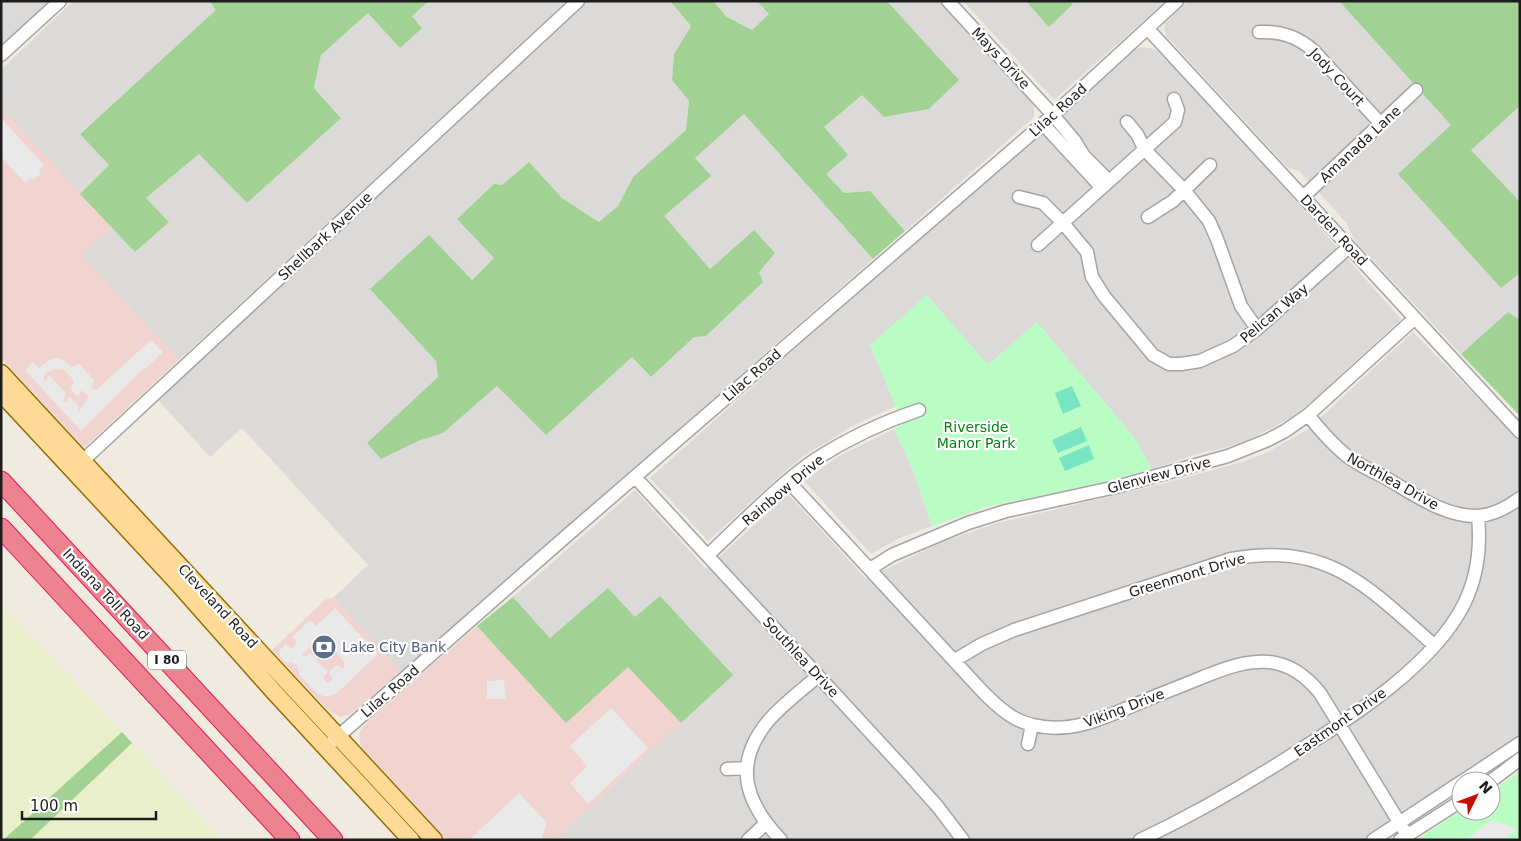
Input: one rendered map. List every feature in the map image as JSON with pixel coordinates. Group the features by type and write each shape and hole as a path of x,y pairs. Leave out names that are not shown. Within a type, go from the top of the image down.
{"highway":[{"name":"Indiana Toll Road","path":"1,481 333,840"},
{"name":"I 80","path":"1,528 290,840"}],"main road":[{"name":"Cleveland Road","path":"1,373 173,578 411,840"},
{"name":"Cleveland Road","path":"1,393 78,466 338,736 434,840"}],"street":[{"path":"1,55 60,1"},
{"name":"Shellbark Avenue","path":"78,466 578,1"},
{"name":"Mays Drive","path":"948,1 1053,115 1074,140 1104,184"},
{"name":"Lilac Road","path":"326,748 635,477 1043,124 1177,1"},
{"name":"Darden Road","path":"1148,29 1520,432"},
{"name":"Jody Court","path":"1260,32 1285,33 1303,42 1314,51 1381,124"},
{"name":"Amanada Lane","path":"1303,197 1416,90"},
{"path":"1038,245 1175,122 1178,110 1174,100"},
{"path":"1128,122 1145,150 1184,190 1209,222 1238,299 1257,329"},
{"path":"1043,124 1104,184"},
{"path":"1148,217 1173,201 1210,165"},
{"path":"1019,197 1043,203 1063,223"},
{"name":"Pelican Way","path":"1063,223 1086,252 1092,277 1104,296 1145,346 1160,360 1169,364 1200,361 1233,346 1257,329 1349,247"},
{"name":"Glenview Drive","path":"870,569 892,555 968,522 1006,511 1116,487 1228,456 1268,440 1308,415 1415,318"},
{"name":"Rainbow Drive","path":"708,556 816,460 844,442 878,425 919,410"},
{"name":"Northlea Drive","path":"1308,415 1333,444 1365,468 1438,507 1465,515 1478,516 1499,511 1520,498"},
{"name":"Southlea Drive","path":"635,477 938,808 963,840"},
{"name":"Viking Drive","path":"789,482 998,707 1016,719 1032,725 1062,728 1087,724 1228,667 1260,662 1281,665 1305,678 1320,693 1399,823 1403,838"},
{"name":"Eastmont Drive","path":"1140,840 1219,800 1340,725 1389,688 1434,645 1456,618 1472,583 1480,546 1478,516"},
{"name":"Greenmont Drive","path":"954,660 982,644 1014,630 1232,559 1268,554 1305,558 1340,570 1372,592 1434,645"},
{"path":"781,840 754,806 749,791 747,768 749,756 761,731 770,719 818,676"},
{"path":"1028,744 1032,725"},
{"path":"1478,771 1520,743"},
{"path":"1501,774 1520,760"},
{"path":"727,769 747,768"},
{"path":"1373,840 1451,789"},
{"path":"1403,838 1451,807"},
{"path":"748,840 766,823"}],"shaded area":[{"path":"1,1 51,1 1,47"},
{"path":"73,1 209,1 217,10 80,133 110,165 80,194 1,108 1,70"},
{"path":"429,1 567,1 179,360 81,255 112,227 135,252 168,222 146,198 200,153 247,203 341,117 314,88 321,55 368,13 422,27 412,16"},
{"path":"587,1 670,1 691,26 674,54 672,80 689,101 686,130 633,177 618,206 600,222 562,198 529,162 502,185 494,258 471,280 370,289 436,361 438,377 367,443 381,458 418,441 443,433 497,386 546,434 632,357 651,377 694,337 759,272 754,230 710,269 663,216 710,176 695,158 744,114 873,259 401,672 333,598 368,565 242,428 210,457 158,400"},
{"path":"713,1 757,1 769,14 752,30 727,17"},
{"path":"887,1 939,1 1034,104 1034,117 905,231 870,191 844,193 826,174 824,127 862,94 885,117 929,109 959,80"},
{"path":"963,1 1026,1 1049,26 1073,4 1070,1 1166,1 1054,100"},
{"path":"1188,1 1339,1 1451,125 1501,287 1520,273 1520,320 1508,312 1461,354 1355,241 1346,222 1299,171 1288,168 1167,37 1164,29 1165,23"},
{"path":"1141,47 1154,49 1168,58 1401,319 1310,403 1293,416 1271,429 1239,443 1214,451 1209,450 1152,469 1133,436 1037,323 988,365 870,345 897,406 856,424 802,457 708,541 650,478 1130,51"},
{"path":"1520,106 1520,202 1471,150"},
{"path":"1,108 112,227 82,255 179,360 84,447 1,358"},
{"path":"1,118 44,165 39,170 41,173 33,180 31,178 25,183 1,157"},
{"path":"1413,332 1520,441 1520,737 1471,771 1451,771 1451,784 1365,840 555,840 732,675 635,617 608,589 550,638 513,597 635,490 706,569 788,494 866,579 940,543 994,524 1166,483 1245,461 1266,453 1307,430"},
{"path":"151,340 163,352 142,370 81,431 25,370 33,362 39,368 48,361 56,358 62,359 71,367 79,364 95,381 91,387 96,390","holes":["54,369 64,370 74,381 70,389 78,397 82,390 89,397 77,414 79,406 69,396 66,403 63,400 66,393 49,375 46,381 44,380 46,373"]},
{"path":"894,429 913,470 932,526 900,538 871,554 804,481 839,456"},
{"path":"333,598 401,672 349,715 340,717 329,711 272,650 326,599"},
{"path":"335,608 378,654 337,693 330,696 318,694 300,676 297,665 290,662 288,664 280,656 279,651 286,644 292,648 297,643 292,637 310,620 316,626","holes":["322,635 345,663 343,669 337,665 329,672 333,679 329,683 323,677 328,672 310,653 305,657 302,655"]},
{"path":"477,626 566,722 628,667 681,723 555,840 447,840 361,746 359,733 366,723"},
{"path":"504,680 506,699 487,699 487,681"},
{"path":"611,708 648,748 588,804 570,783 587,766 570,746"},
{"path":"519,793 547,823 541,840 469,840"},
{"path":"1491,821 1517,829 1504,840 1465,840"}],"green space":[{"path":"209,1 429,1 412,16 422,28 400,48 368,13 321,55 314,88 341,118 247,203 199,154 146,198 169,222 135,252 80,194 109,165 80,134 216,10"},
{"path":"670,1 713,1 727,17 752,30 769,14 757,1 887,1 959,80 929,109 884,117 862,95 824,127 848,155 826,174 844,193 870,191 905,231 873,259 744,114 695,158 711,176 664,216 710,269 754,230 775,253 759,272 763,282 706,336 694,337 651,377 632,357 546,435 497,386 443,433 418,441 381,459 367,443 438,377 436,361 370,289 429,235 472,280 494,258 457,219 494,184 502,185 529,162 562,198 599,222 618,206 633,177 686,130 689,101 672,80 674,54 691,26"},
{"path":"1026,1 1070,1 1073,4 1049,27"},
{"path":"1339,1 1520,1 1520,106 1471,150 1520,202 1520,273 1501,288 1398,174 1451,125"},
{"name":"Riverside Manor Park","path":"927,295 988,365 1037,322 1133,436 1152,469 1095,484 986,507 932,526 913,470 894,429 903,424 870,345"},
{"path":"1508,312 1520,320 1520,416 1461,354"},
{"path":"1072,386 1081,406 1063,414 1055,393"},
{"path":"1081,427 1087,441 1058,453 1052,440"},
{"path":"1089,445 1094,459 1065,471 1059,458"},
{"path":"608,588 635,617 660,596 733,675 681,723 628,667 566,723 477,626 513,597 550,638"},
{"path":"1,604 122,732 3,840 1,840"},
{"path":"122,732 132,743 30,840 3,840"},
{"path":"132,743 223,840 30,840"},
{"path":"1520,772 1520,840 1416,840 1451,817 1451,821 1501,821 1501,784"}],"place":[{"name":"Lake City Bank","path":"324,647"}]}
